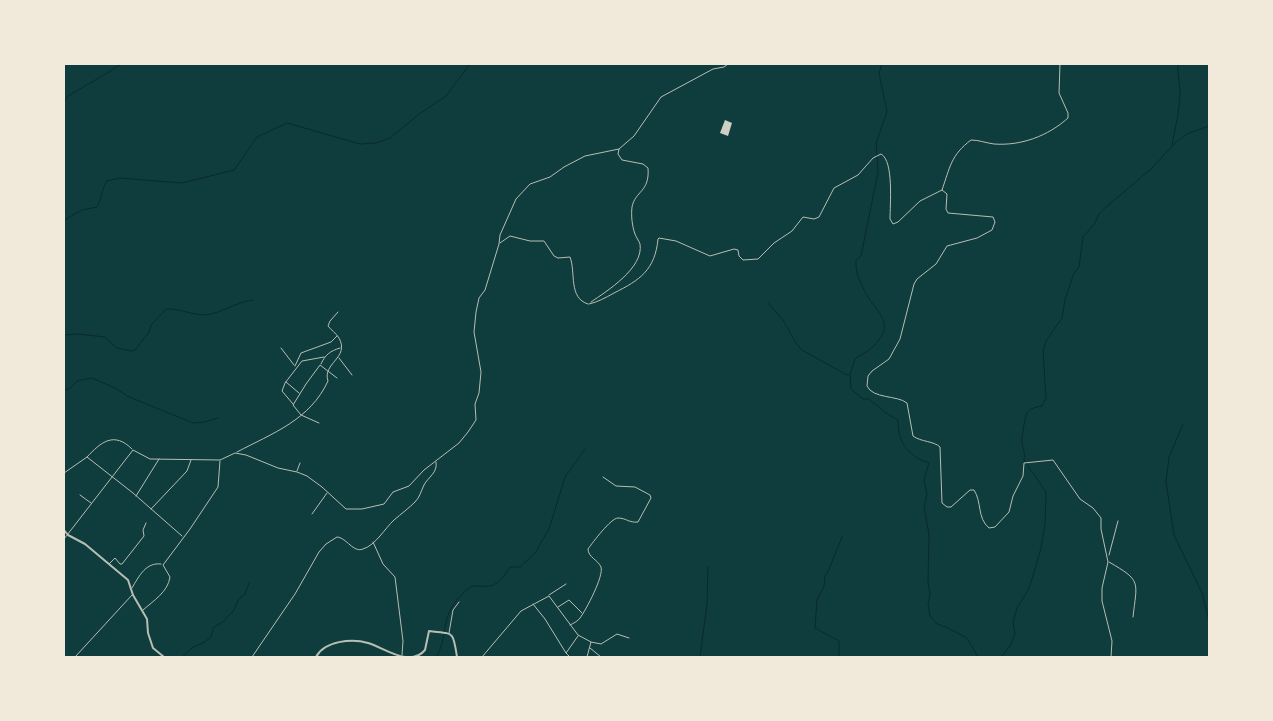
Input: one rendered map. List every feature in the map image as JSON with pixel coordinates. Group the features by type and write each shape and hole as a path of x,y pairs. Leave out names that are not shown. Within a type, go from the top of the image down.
{"street":[{"path":"235,454 246,455 278,468 297,472 316,482 346,509 384,504 394,492 409,486 419,474 465,436 476,420 475,404 479,392 481,372 474,332 476,312 480,298 485,290 500,235 512,204 526,186 550,178 564,167 585,156 619,149 634,136 661,97 712,69 728,64"},
{"path":"499,244 510,236 530,241 544,241 554,256 570,257 576,294 582,301 589,304 598,302 642,277 656,254 659,238 676,241 710,256 734,249 738,250 739,256 744,260 758,259 774,243 792,231 802,217 814,219 819,217 834,188 858,175 879,155 884,156 889,172 890,219 893,224 898,222 920,201 942,190 954,156 960,148 971,140 992,144 1028,140 1043,135 1068,118 1068,113 1058,93 1060,64"},
{"path":"589,304 612,288 629,271 639,253 640,246 634,231 632,207 646,186 648,168 643,164 620,159 619,149"},
{"path":"942,190 947,194 946,212 991,216 995,222 994,227 990,232 977,238 947,246 933,267 917,279 912,288 900,339 889,359 868,376 867,386 871,391 907,403 914,436 940,447 942,503 947,507 951,507 970,490 974,490 977,494 983,522 990,528 995,528 1009,512 1013,496 1023,476 1026,462 1052,460 1080,499 1101,518 1101,529 1108,558 1102,588 1102,601 1112,641 1111,657"},
{"path":"64,472 87,457 102,442 107,440 129,446 145,458 220,460 288,426 323,392 328,380 326,375 328,369 339,358 340,341 328,326 338,312"},
{"path":"319,424 301,415 281,389 295,367 301,353 331,342 337,335"},
{"path":"281,348 295,367"},
{"path":"295,367 302,361 324,357 341,348"},
{"path":"293,405 324,357"},
{"path":"339,358 352,375"},
{"path":"320,365 328,369 337,378"},
{"path":"286,382 300,394"},
{"path":"245,448 246,455"},
{"path":"64,539 133,450"},
{"path":"87,457 184,537"},
{"path":"136,496 159,459"},
{"path":"151,509 187,470 191,460"},
{"path":"162,565 184,537 218,487 220,460"},
{"path":"252,657 326,544 339,537 360,550 373,542 416,501 426,481 433,475 437,466 435,461"},
{"path":"297,472 300,463"},
{"path":"570,625 578,621 594,593 602,571 601,566 588,553 588,548 601,531 615,518 638,522 651,497 638,488 616,486 603,477"},
{"path":"312,514 328,492"},
{"path":"80,495 92,503"},
{"path":"1108,558 1118,521"},
{"path":"108,565 114,558 122,564 144,536 143,530 146,524"},
{"path":"64,530 68,535 85,544 128,580 133,595 147,619 148,633 153,648 164,657"},
{"path":"373,542 383,564 395,577 403,641 401,656"},
{"path":"1108,562 1134,579 1136,588 1133,617"},
{"path":"132,588 139,576 154,563 162,565 169,572 170,581 164,590 141,611"},
{"path":"482,657 521,611 549,596 566,584"},
{"path":"75,657 133,595"},
{"path":"549,596 578,635 591,642 601,644 617,634 629,638"},
{"path":"558,608 569,600 582,614"},
{"path":"446,632 453,610 459,602"},
{"path":"533,604 570,657"},
{"path":"316,657 321,649 327,645 358,641 370,643 385,651 401,656 419,656 425,650 429,630 446,632 453,638 457,657"},
{"path":"566,653 578,635"},
{"path":"587,657 591,642"},
{"path":"590,648 601,657"}],"building":[{"path":"725,120 732,123 728,136 720,133"}],"waterway":[{"path":"64,102 68,96 121,64"},
{"path":"64,220 82,210 97,207 107,181 119,178 182,183 234,170 257,137 287,123 360,144 376,143 390,138 418,115 446,96 470,64"},
{"path":"882,64 879,73 887,112 876,143 878,172 861,256 856,260 856,265 861,283 883,320 884,331 871,349 855,359 850,375 851,389 863,399 869,399 898,420 898,428 905,447 915,456 929,463 924,480 927,494 924,507 929,534 928,582 930,595 928,604 930,616 937,624 967,638 978,657"},
{"path":"1172,145 1180,99 1178,64"},
{"path":"1179,140 1187,134 1209,126"},
{"path":"1001,657 1010,646 1015,634 1013,622 1017,608 1028,590 1032,579 1041,548 1045,524 1046,492 1024,460 1022,442 1027,413 1036,407 1042,406 1046,398 1043,351 1046,341 1062,318 1065,300 1074,273 1079,267 1083,237 1095,223 1099,214 1151,169 1177,141"},
{"path":"64,335 78,334 105,337 117,348 131,351 135,350 149,332 151,325 166,309 205,315 253,300"},
{"path":"768,303 783,320 802,350 849,375"},
{"path":"64,390 69,389 77,381 92,378 117,389 127,396 193,423 218,418"},
{"path":"1183,424 1169,457 1166,482 1174,535 1202,593 1209,621"},
{"path":"436,657 441,647 448,615 462,595 472,586 490,586 498,582 510,567 520,567 535,553 549,529 565,477 585,449"},
{"path":"839,657 839,641 815,628 817,600 824,586 825,575 842,537"},
{"path":"700,657 707,604 708,567"},
{"path":"182,657 193,647 211,637 214,627 223,622 234,610 238,600 245,594 249,583"}]}
